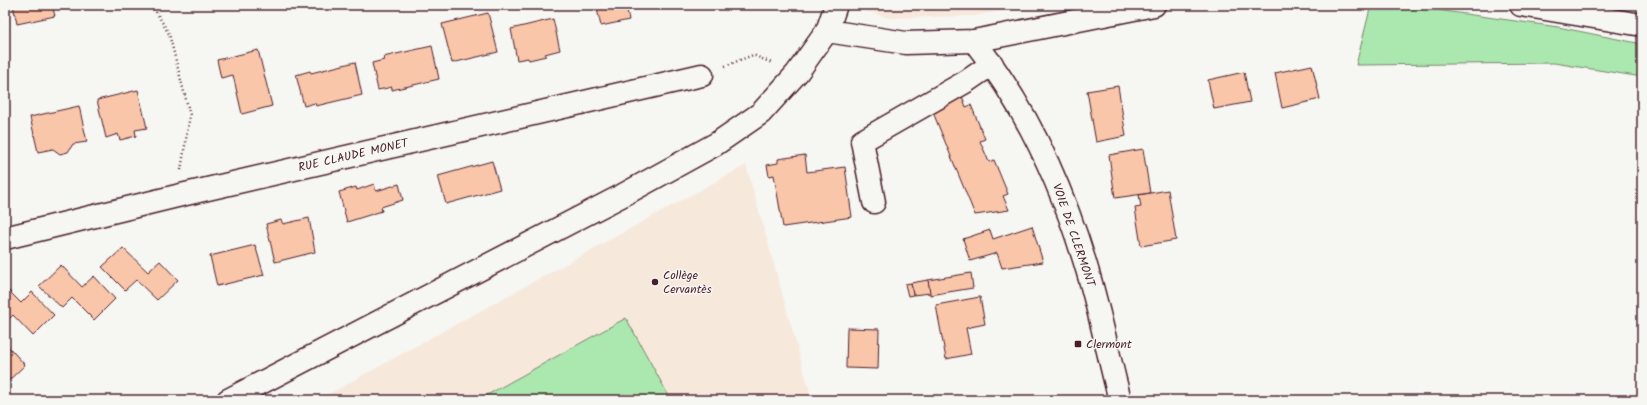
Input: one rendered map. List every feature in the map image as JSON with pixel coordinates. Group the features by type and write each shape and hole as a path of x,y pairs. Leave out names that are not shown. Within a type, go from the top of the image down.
{"street":[{"path":"228,400 630,191 716,144 761,113 797,73 827,31 836,5"},
{"path":"827,31 906,43 974,41 1154,5"},
{"path":"1521,5 1642,25"},
{"name":"VOIE DE CLERMONT","path":"974,41 992,64 1028,125 1061,192 1089,276 1120,400"},
{"path":"874,202 862,141 967,81 992,64"},
{"name":"RUE CLAUDE MONET","path":"5,238 177,196 702,75"}],"path":[{"path":"152,5 169,34 190,115 177,196"},
{"path":"702,75 753,55 797,73"}],"shaded area":[{"path":"845,5 1030,5 974,16 889,18"},
{"name":"Collège Cervantès","path":"746,165 812,400 318,400"}],"green space":[{"path":"1371,5 1401,5 1558,27 1642,44 1642,77 1554,63 1356,65"},
{"path":"626,318 671,400 478,400"}],"building":[{"path":"13,5 52,5 55,16 17,24"},
{"path":"596,5 626,5 629,20 601,26"},
{"path":"488,13 498,52 452,63 442,24"},
{"path":"553,19 560,50 545,54 546,56 529,60 528,58 517,60 511,29"},
{"path":"432,46 439,79 392,90 392,87 378,90 372,63 384,60 383,57"},
{"path":"258,50 272,106 242,114 233,75 221,78 217,60"},
{"path":"355,62 362,95 316,106 315,103 304,106 296,75 310,71 311,73"},
{"path":"1312,65 1320,99 1282,108 1275,73"},
{"path":"1244,72 1250,102 1214,109 1208,80"},
{"path":"1118,86 1126,136 1096,142 1087,91"},
{"path":"138,90 147,128 135,130 136,136 120,140 118,134 106,138 97,100"},
{"path":"962,96 966,107 971,105 985,139 980,141 989,162 994,160 1008,194 1003,196 1009,210 975,215 932,110"},
{"path":"79,106 87,142 73,144 68,152 60,154 53,149 38,152 30,117"},
{"path":"1143,149 1150,193 1115,198 1109,155"},
{"path":"805,155 807,172 845,167 852,217 783,227 774,175 769,176 767,165 778,163 778,159"},
{"path":"492,161 500,189 446,204 438,176"},
{"path":"374,184 376,191 399,184 403,200 381,207 382,211 347,222 339,192 356,187 357,190"},
{"path":"1168,190 1176,240 1141,246 1135,208 1141,207 1139,195"},
{"path":"309,218 315,252 275,262 266,224 281,220 283,224"},
{"path":"1032,226 1043,262 1002,268 997,253 970,261 963,239 990,230 993,239"},
{"path":"255,245 264,275 217,286 210,256"},
{"path":"123,248 148,272 160,261 178,280 157,300 136,280 125,290 102,267"},
{"path":"61,265 82,287 94,276 115,299 94,320 72,298 62,308 39,286"},
{"path":"971,273 973,288 930,295 928,280"},
{"path":"928,280 930,293 913,295 911,283"},
{"path":"911,283 913,295 908,296 905,284"},
{"path":"5,287 21,303 32,292 54,315 33,336 13,315 5,323"},
{"path":"980,297 985,324 966,328 971,354 946,359 936,305"},
{"path":"847,328 879,329 878,369 846,368"},
{"path":"5,343 25,365 5,384"}],"place":[{"name":"Collège Cervantès","path":"655,282"},
{"name":"Clermont","path":"1078,344"}]}
